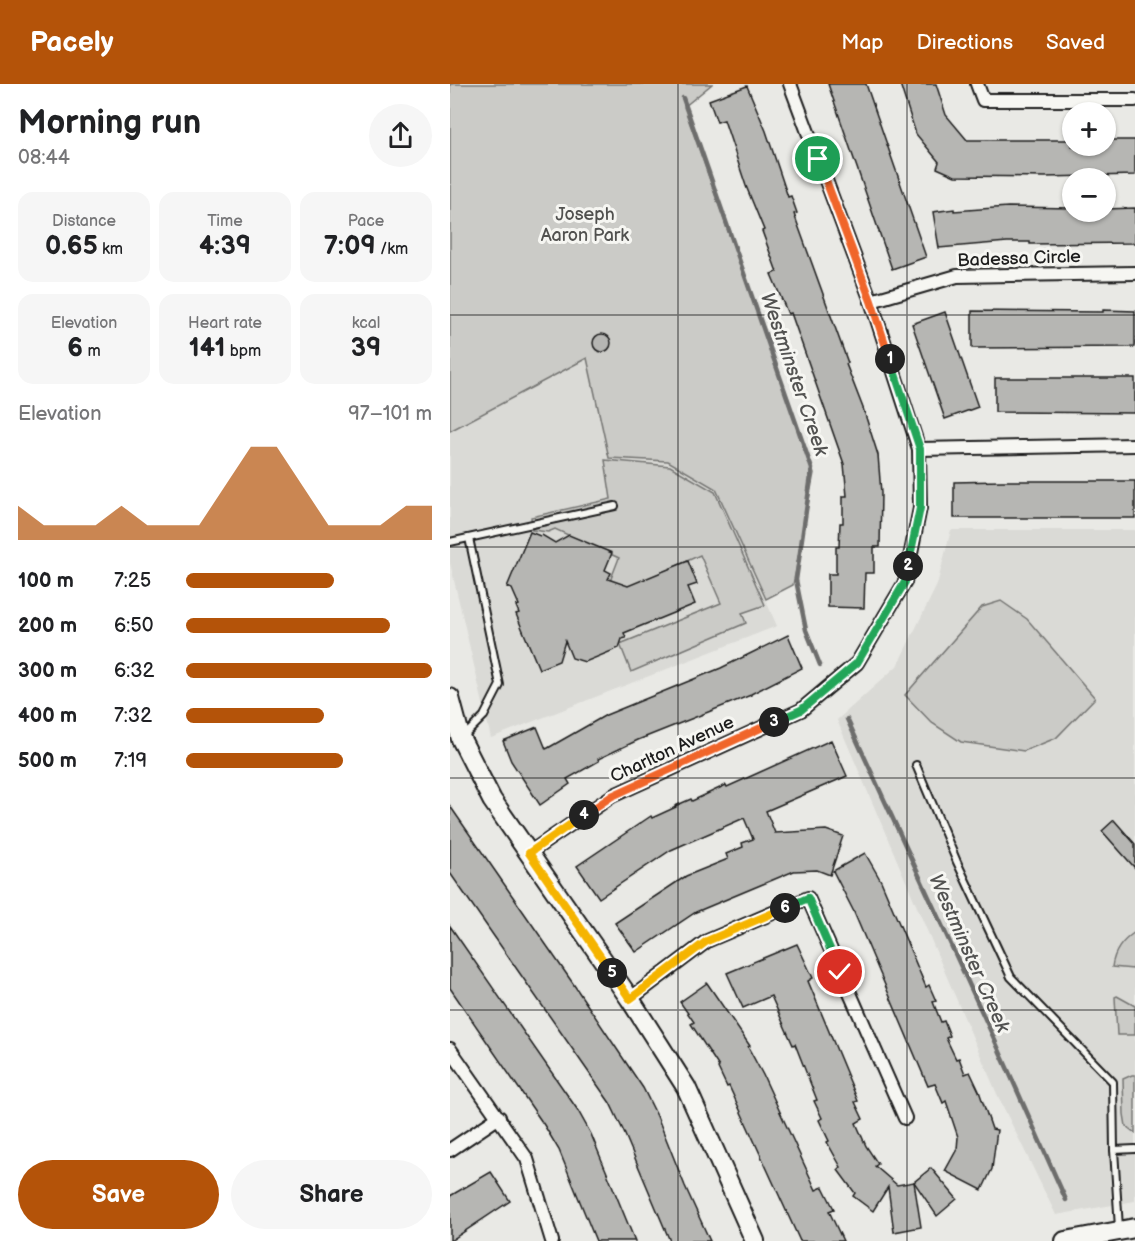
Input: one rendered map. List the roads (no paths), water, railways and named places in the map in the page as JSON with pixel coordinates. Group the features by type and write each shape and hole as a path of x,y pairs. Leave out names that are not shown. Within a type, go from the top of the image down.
{"street":[{"name":"Charlton Avenue","path":"529,853 612,796 801,710 857,663 905,582 920,508 920,449 871,301 790,84"},
{"path":"977,84 983,100 1135,100"},
{"name":"Badessa Circle","path":"871,301 957,276 1135,273"},
{"path":"920,449 1135,445"},
{"path":"450,698 462,739 492,800 630,999 686,1087 755,1241"},
{"path":"630,999 707,941 808,898 905,1118"},
{"path":"450,1049 527,1159 552,1241"},
{"path":"450,1149 499,1116"},
{"path":"1065,1241 1127,1229"}],"lane":[{"path":"450,542 615,506"},
{"path":"462,739 484,716 500,685 469,538"},
{"path":"916,765 961,871 1011,977 1113,1082 1114,1150 1127,1229"},
{"path":"1114,1150 1135,1149"}],"waterway":[{"name":"Westminster Creek","path":"683,98 812,469 796,580 806,630 820,665"},
{"name":"Westminster Creek","path":"847,719 1066,1200"}],"park label":[{"name":"Joseph Aaron Park","path":"585,224"}]}
